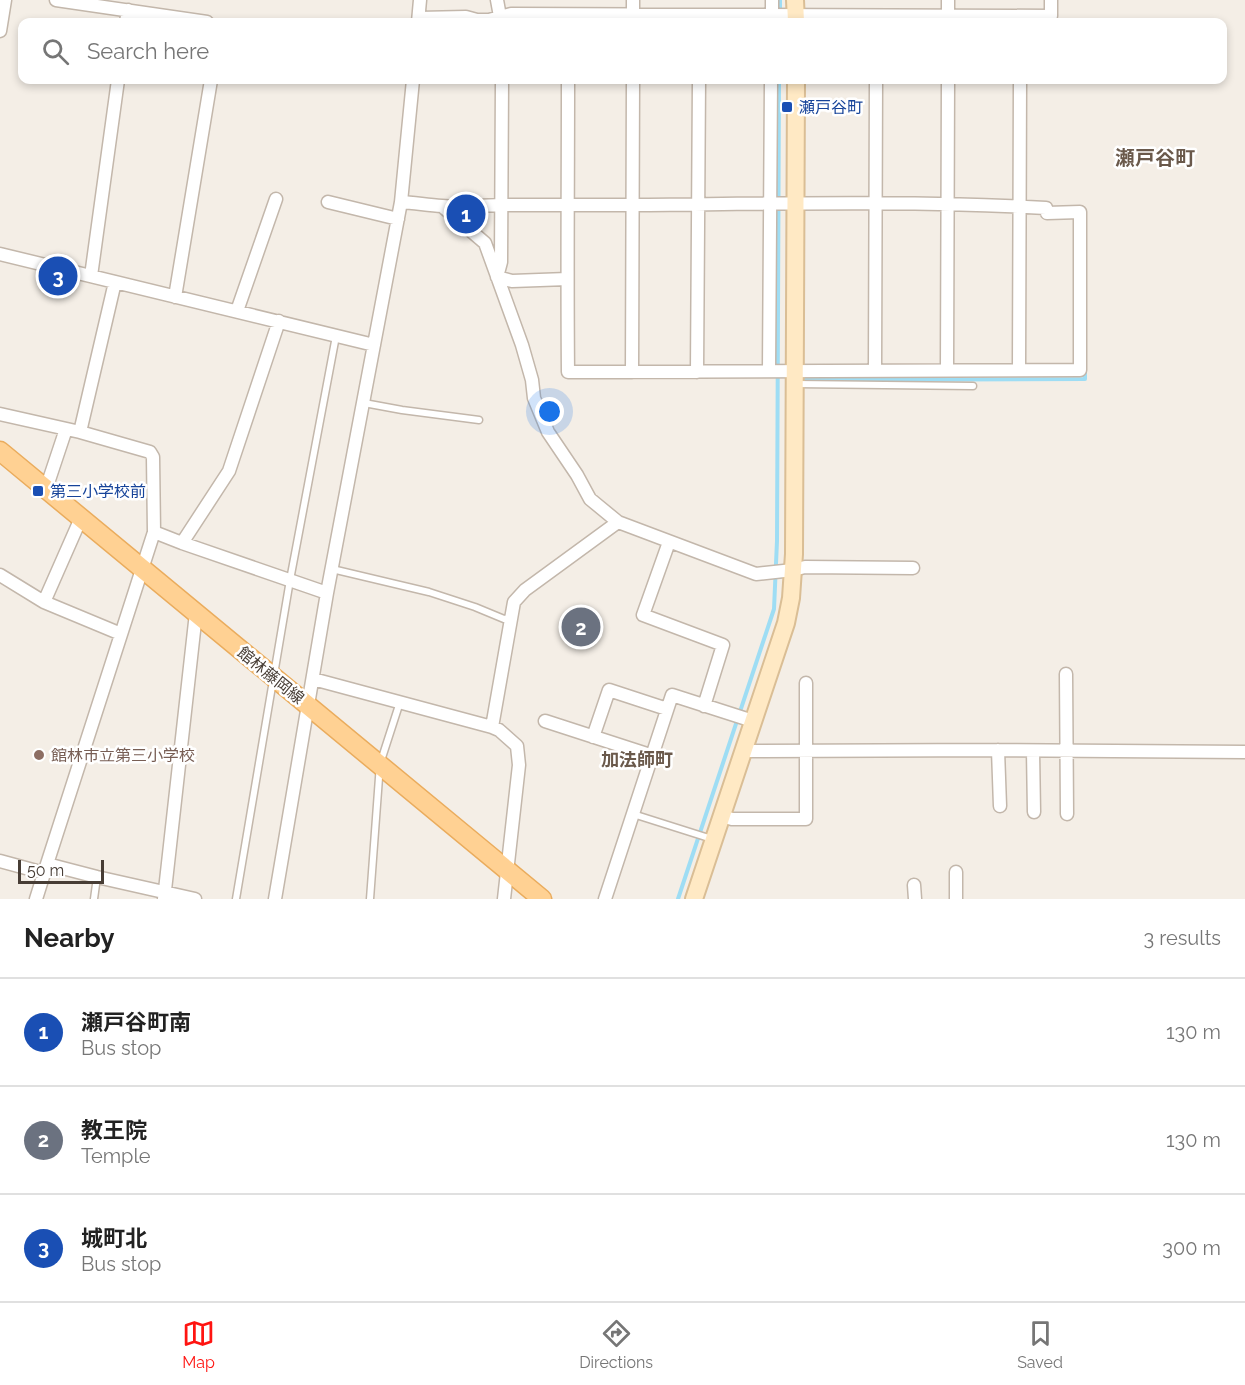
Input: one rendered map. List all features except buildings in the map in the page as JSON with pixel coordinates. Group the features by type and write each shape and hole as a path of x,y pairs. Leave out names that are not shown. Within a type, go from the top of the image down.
{"main road":[{"name":"館林藤岡線","path":"0,451 542,899"}],"street":[{"path":"0,31 5,0"},
{"path":"56,0 98,3 127,16 154,18"},
{"path":"418,18 420,0"},
{"path":"497,0 500,18"},
{"path":"633,0 633,18"},
{"path":"772,0 772,18 796,12 865,18"},
{"path":"948,0 948,18"},
{"path":"1030,18 1051,16 1051,0"},
{"path":"504,18 511,14 557,18"},
{"path":"450,18 470,18"},
{"path":"91,276 117,84"},
{"path":"176,297 210,84"},
{"path":"275,899 327,593 401,202 413,84"},
{"path":"497,276 501,262 502,84"},
{"path":"401,202 443,207 502,205 568,205 698,205 770,204 948,205 1046,208 1047,213 1080,212 1080,370 875,370 794,377 769,371 568,372 567,279 568,205 568,84"},
{"path":"632,372 633,84"},
{"path":"697,372 699,84"},
{"path":"769,371 771,84"},
{"path":"694,899 786,623 791,598 796,84"},
{"path":"875,370 876,84"},
{"path":"947,370 948,84"},
{"path":"1019,370 1020,84"},
{"path":"237,311 276,199"},
{"path":"328,202 398,219"},
{"path":"443,207 485,243 522,345 532,380 534,398 548,432 590,499 618,522 756,574 805,567 913,568"},
{"path":"0,254 374,345"},
{"path":"497,276 512,281 567,279"},
{"path":"80,432 115,282"},
{"path":"183,543 229,471 279,321"},
{"path":"0,414 80,432 150,452 153,456 154,532 36,899"},
{"path":"46,489 66,429"},
{"path":"44,602 81,518"},
{"path":"492,727 514,602 525,590 618,522"},
{"path":"154,532 327,593"},
{"path":"669,542 643,615 723,645 704,706"},
{"path":"0,576 44,602 121,634"},
{"path":"164,896 196,612"},
{"path":"1066,674 1067,814"},
{"path":"313,679 492,727 499,730 517,746 520,760 504,899"},
{"path":"722,816 732,819 806,819 806,683"},
{"path":"593,737 609,690 667,709"},
{"path":"605,899 672,695 753,721"},
{"path":"545,721 652,756"},
{"path":"998,750 1000,806"},
{"path":"743,751 1245,752"},
{"path":"1033,751 1034,812"},
{"path":"0,861 97,878 164,896 195,899"},
{"path":"956,872 956,899"},
{"path":"914,885 915,899"}],"lane":[{"path":"236,899 290,580 336,336"},
{"path":"794,377 801,385 973,386"},
{"path":"364,403 479,420"},
{"path":"332,569 429,592 504,618 511,618"},
{"path":"370,899 380,764 400,701"},
{"path":"633,814 714,839"},
{"path":"94,899 97,878"}],"waterway":[{"path":"780,0 780,18"},
{"path":"678,899 774,609 777,541 779,84"},
{"path":"800,379 1085,379 1085,368"}],"place":[{"name":"瀬戸谷町","path":"787,107"},
{"name":"瀬戸谷町南","path":"466,214"},
{"name":"城町北","path":"58,276"},
{"name":"第三小学校前","path":"38,491"},
{"name":"教王院","path":"581,627"},
{"name":"館林市立第三小学校","path":"39,755"}],"district":[{"name":"瀬戸谷町","path":"1155,158"},
{"name":"加法師町","path":"637,760"}]}
